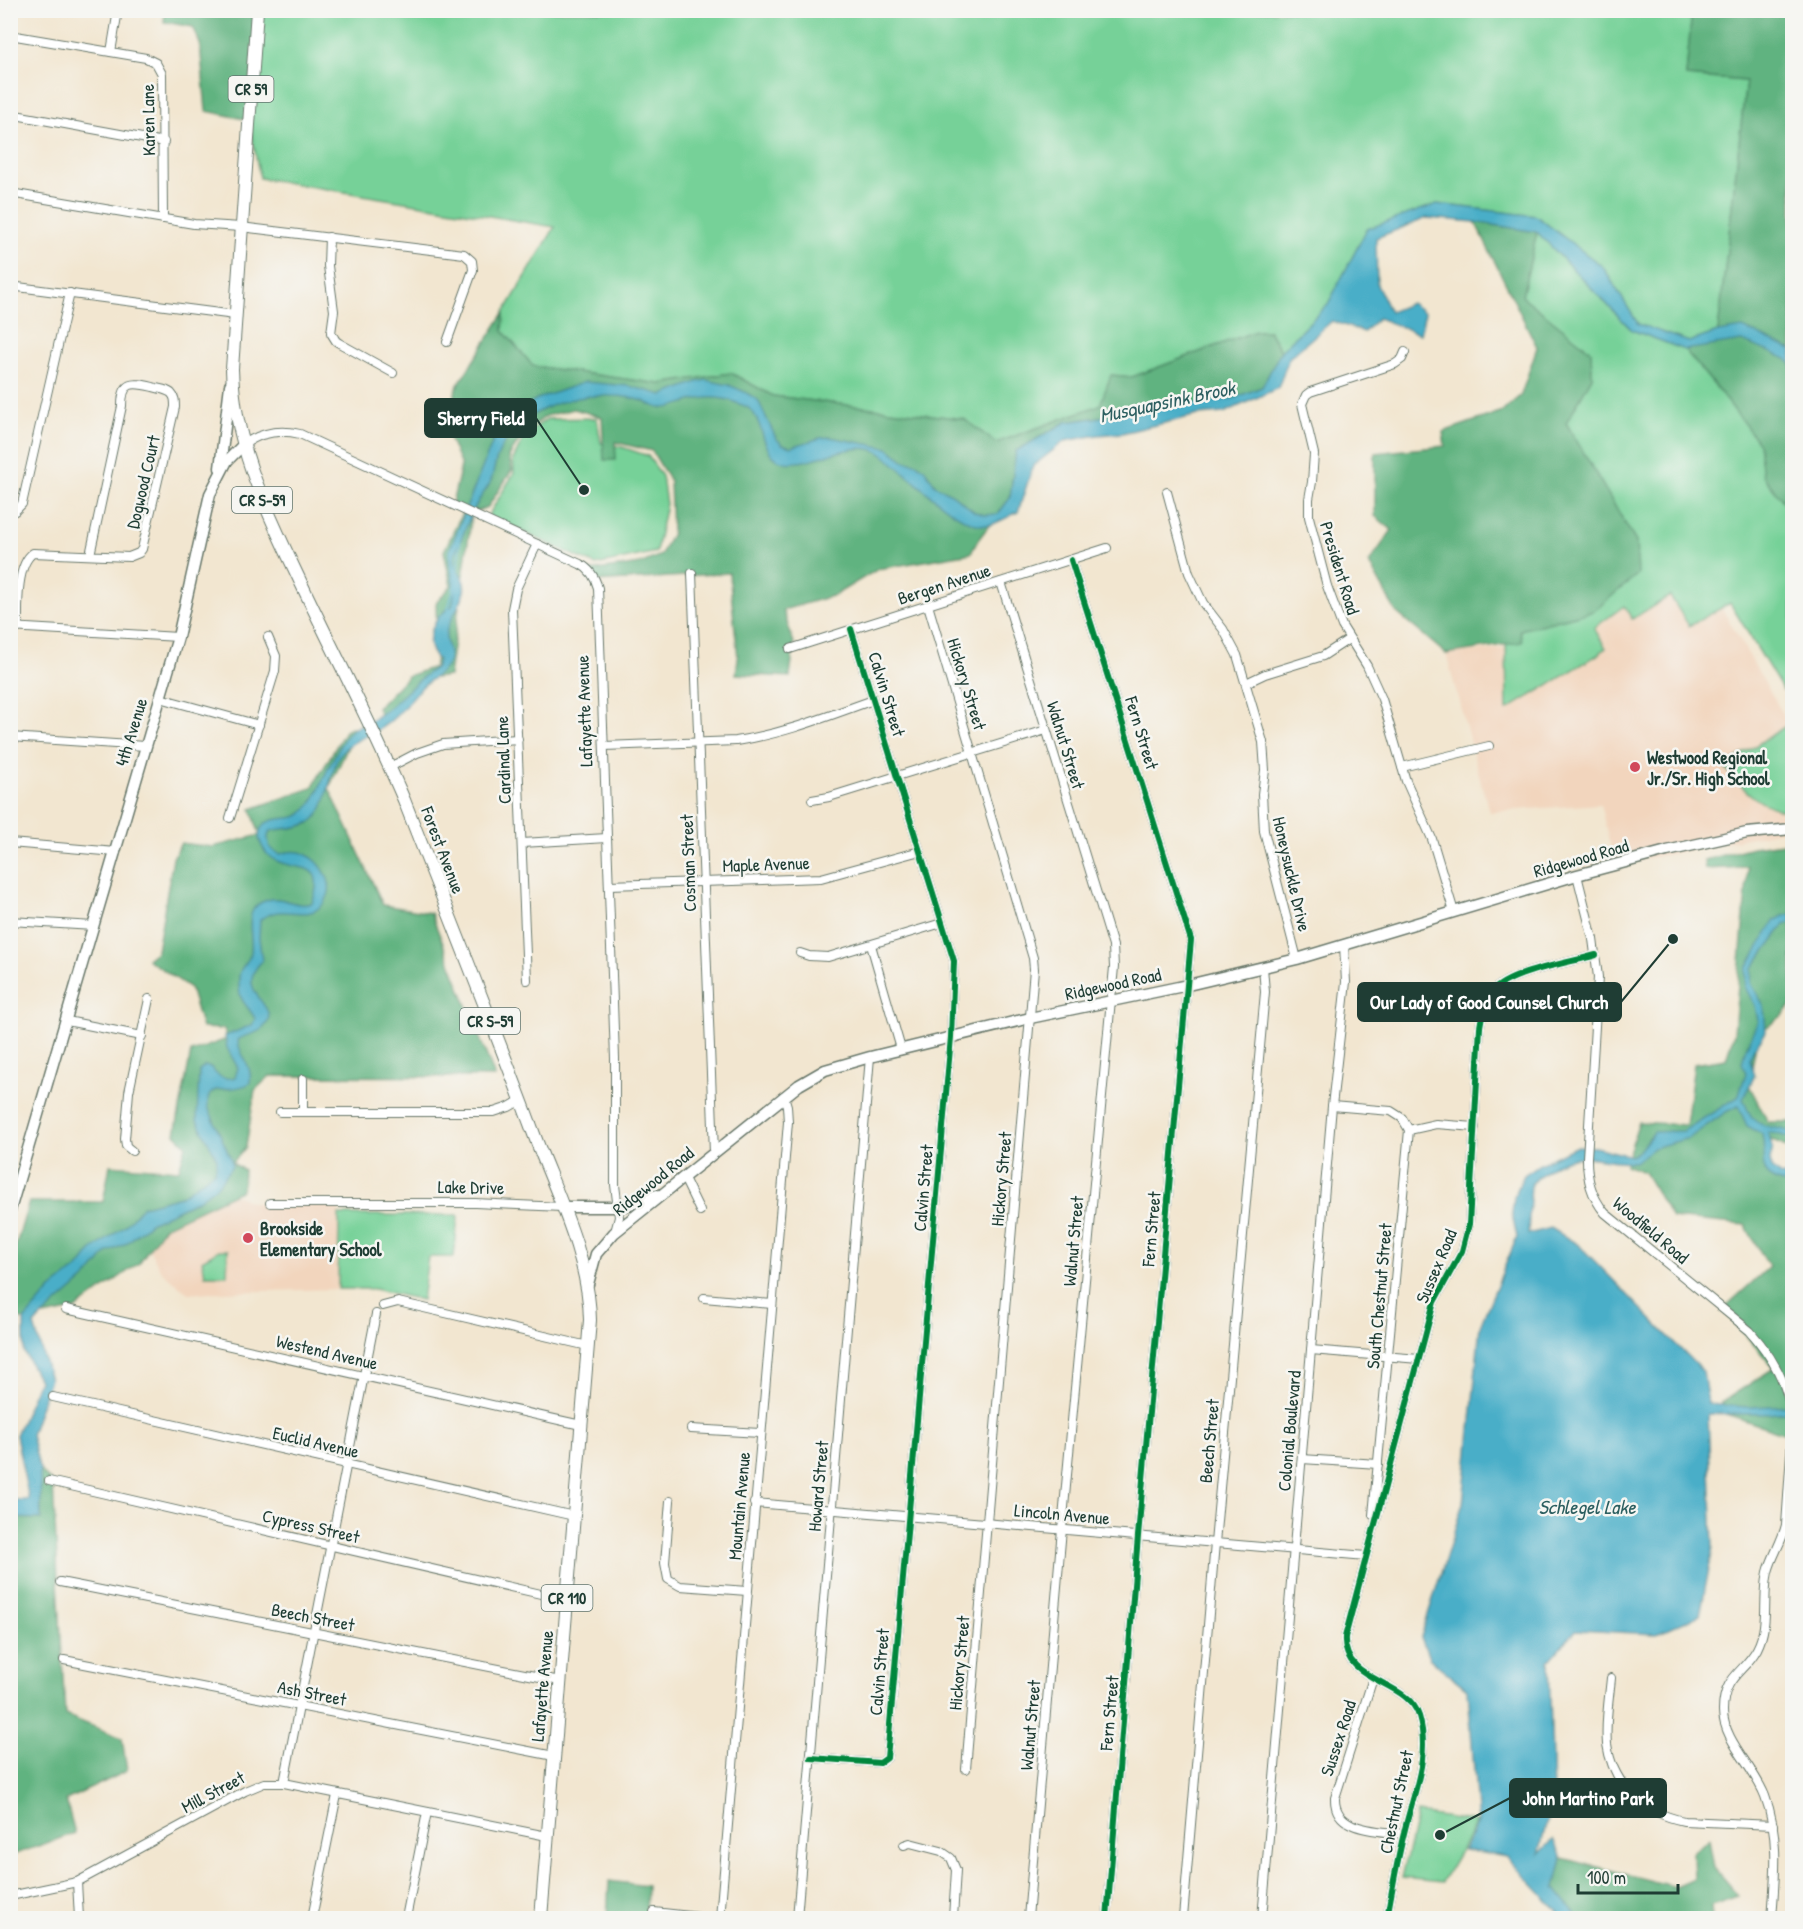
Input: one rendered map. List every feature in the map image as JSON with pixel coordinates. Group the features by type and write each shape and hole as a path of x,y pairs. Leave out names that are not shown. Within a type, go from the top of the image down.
{"main road":[{"name":"CR 59","path":"243,445 234,405 232,369 256,10"},
{"path":"220,472 232,369"},
{"name":"4th Avenue","path":"10,1210 178,637 210,494 227,461 243,445"},
{"name":"Forest Avenue","path":"243,445 266,509 390,767 521,1100 562,1207 587,1281"},
{"name":"Ridgewood Road","path":"587,1281 596,1254 614,1233 784,1096 825,1070 1030,1018 1188,985 1297,959 1577,875 1704,842 1748,833 1792,829"},
{"name":"Lake Drive","path":"562,1207 616,1207 641,1202 668,1190"},
{"name":"Lafayette Avenue","path":"541,1918 590,1320 587,1281"}],"street":[{"path":"111,52 118,10"},
{"name":"Karen Lane","path":"10,35 152,60 160,68 164,142 163,219"},
{"path":"10,114 164,142"},
{"path":"16,194 194,224 241,226 464,254 471,259 473,270 447,342"},
{"path":"329,237 328,266 334,311 333,337 339,343 393,373"},
{"path":"10,286 235,315"},
{"path":"10,512 22,504 70,293"},
{"name":"President Road","path":"1405,352 1402,359 1395,364 1310,392 1303,399 1302,404 1314,454 1309,499 1312,532 1332,602 1349,639 1375,682 1412,795 1432,838 1454,912"},
{"name":"Dogwood Court","path":"14,627 20,586 29,555 37,552 90,555 129,557 139,553 142,549 175,406 171,393 138,383 128,386 123,393 90,555"},
{"name":"Lafayette Avenue","path":"243,445 269,432 300,434 583,566 596,580 615,1058 618,1222 614,1233"},
{"name":"Honeysuckle Drive","path":"1167,492 1193,581 1203,603 1230,641 1246,683 1263,742 1265,756 1262,794 1264,831 1297,959"},
{"name":"Cardinal Lane","path":"527,980 512,609 516,589 537,544"},
{"name":"Bergen Avenue","path":"790,649 1107,548"},
{"name":"Fern Street","path":"1071,560 1191,940 1138,1536 1107,1918"},
{"name":"Cosman Street","path":"692,573 714,1153"},
{"name":"Walnut Street","path":"1001,582 1113,946 1114,967 1028,1918"},
{"name":"Hickory Street","path":"928,605 1033,958 1034,969 966,1769"},
{"path":"14,627 178,637"},
{"name":"Calvin Street","path":"811,1758 884,1762 887,1758 951,1037 954,961 851,630"},
{"path":"230,818 276,663 273,647 268,637"},
{"path":"1246,683 1265,674 1323,656 1349,639"},
{"path":"160,698 259,725"},
{"path":"604,746 736,741 779,733 873,700"},
{"path":"812,800 829,797 1046,730"},
{"path":"10,737 146,746"},
{"path":"390,767 417,753 443,744 518,739"},
{"path":"1402,766 1489,746"},
{"path":"522,843 607,838"},
{"path":"10,843 116,852"},
{"name":"Maple Avenue","path":"609,885 821,878 920,851"},
{"name":"Woodfield Road","path":"1577,875 1596,956 1598,977 1587,1158 1589,1184 1593,1195 1605,1213 1750,1331 1772,1359 1786,1389 1792,1414 1792,1425"},
{"path":"10,921 94,926"},
{"path":"800,953 828,957 942,923"},
{"path":"871,945 901,1049"},
{"name":"Colonial Boulevard","path":"1262,1918 1332,1106 1346,982 1344,945"},
{"name":"Sussex Road","path":"1403,1834 1352,1826 1341,1819 1335,1806 1335,1798 1373,1678 1350,1659 1344,1644 1434,1302 1456,1264 1467,1238 1482,1015 1491,993 1515,976 1596,956"},
{"name":"Beech Street","path":"1183,1918 1265,992 1263,967"},
{"path":"132,1151 126,1146 125,1139 129,1092 149,999"},
{"path":"67,1021 142,1036"},
{"name":"Howard Street","path":"797,1918 870,1057"},
{"path":"303,1078 303,1110"},
{"name":"Mountain Avenue","path":"720,1918 788,1122 784,1096"},
{"path":"280,1112 303,1110 494,1112 521,1100"},
{"path":"1332,1106 1391,1111 1402,1118 1409,1130 1436,1124 1474,1127"},
{"name":"South Chestnut Street","path":"1378,1464 1409,1130"},
{"path":"684,1178 700,1211"},
{"name":"Lake Drive","path":"270,1203 475,1203 562,1207"},
{"path":"704,1298 772,1304"},
{"path":"383,1306 398,1302 588,1346"},
{"name":"Westend Avenue","path":"66,1309 581,1425"},
{"path":"284,1783 376,1314"},
{"path":"1311,1350 1419,1359"},
{"name":"Euclid Avenue","path":"52,1397 574,1516"},
{"path":"691,1429 760,1433"},
{"path":"1772,1918 1776,1860 1773,1825 1756,1778 1730,1738 1723,1711 1730,1682 1750,1660 1761,1642 1766,1620 1765,1595 1768,1573 1783,1539 1791,1493 1792,1438"},
{"path":"1302,1459 1378,1464 1371,1537"},
{"name":"Cypress Street","path":"49,1481 567,1600"},
{"path":"670,1501 665,1563 668,1579 680,1586 747,1591"},
{"name":"Lincoln Avenue","path":"754,1503 1366,1556"},
{"name":"Beech Street","path":"60,1582 560,1681"},
{"name":"Ash Street","path":"64,1660 554,1755"},
{"name":"Chestnut Street","path":"1373,1678 1408,1700 1419,1716 1424,1756 1403,1834 1387,1916"},
{"path":"1611,1678 1607,1737 1610,1755 1619,1778 1634,1797 1652,1811 1672,1819 1773,1825"},
{"name":"Mill Street","path":"10,1896 77,1882 257,1785 284,1783 548,1836"},
{"path":"312,1918 337,1795"},
{"path":"406,1918 427,1812"},
{"path":"904,1845 914,1844 941,1851 951,1858 956,1870 953,1918"},
{"path":"77,1882 79,1918"},
{"path":"654,1912 708,1918"},
{"path":"1387,1916 1424,1918"}],"shaded area":[{"name":"Westwood Regional Jr./Sr. High School","path":"1670,596 1721,607 1792,730 1792,829 1615,865 1600,804 1489,812 1446,654 1510,648 1605,648 1593,628 1624,606 1633,619"},
{"name":"Brookside Elementary School","path":"233,1194 253,1203 337,1202 340,1215 338,1289 188,1293 161,1271 149,1249 164,1227"}],"green space":[{"path":"165,11 257,11 249,120 206,111 200,44 193,27 164,22"},
{"path":"257,11 1692,11 1686,76 1746,81 1718,332 1689,342 1638,324 1603,267 1536,216 1437,204 1367,229 1328,304 1281,351 1269,331 1256,331 1132,377 1112,375 1100,405 996,443 964,419 773,396 731,373 660,384 533,366 503,331 504,313 555,227 260,178 249,120"},
{"path":"1692,11 1792,11 1792,512 1763,476 1759,444 1685,350 1718,332 1746,81 1686,76"},
{"path":"1475,222 1537,232 1522,296 1591,351 1592,377 1566,423 1636,542 1638,574 1594,611 1520,630 1522,642 1446,654 1396,612 1369,563 1392,530 1375,516 1375,453 1445,446 1443,432 1503,411 1521,395 1537,347"},
{"path":"1537,232 1632,330 1685,350 1760,444 1763,476 1792,512 1792,695 1782,689 1730,603 1689,626 1670,596 1632,619 1624,606 1594,628 1606,648 1507,710 1506,644 1521,641 1520,630 1594,611 1636,542 1566,423 1592,377 1591,351 1522,296"},
{"path":"504,313 503,331 533,366 660,384 731,373 773,396 964,419 996,443 1100,405 1111,375 1132,377 1256,331 1269,331 1281,351 1262,387 1234,398 1066,422 1016,451 1010,498 978,540 971,553 878,569 835,595 783,610 794,643 790,677 736,674 738,658 729,573 596,582 589,571 640,564 661,555 672,533 670,481 652,451 615,442 616,460 604,460 602,417 574,409 546,416 524,433 509,456 512,470 488,507 472,513 449,676 427,679 381,717 377,708 408,676 434,667 437,652 436,603 451,586 444,551 463,511 452,504 461,466 448,435 456,388"},
{"path":"597,418 601,443 648,456 662,476 666,504 656,552 596,565 488,516 514,473 513,460 525,435 547,419"},
{"path":"1792,722 1792,811 1771,807 1753,797 1724,766"},
{"path":"352,727 356,735 353,736 329,788 383,905 431,913 495,1077 270,1076 255,1090 246,1147 232,1163 244,1170 242,1190 164,1227 139,1263 74,1310 24,1320 11,1316 10,1264 29,1202 103,1202 110,1165 179,1170 186,1145 175,1134 191,1052 227,1039 224,1029 202,1028 190,988 147,959 157,951 173,858 181,843 213,847 260,835 251,809 312,788 345,731"},
{"path":"1792,843 1792,1004 1783,1015 1763,1030 1756,1044 1749,1085 1768,1122 1792,1122 1792,1150 1766,1137 1768,1169 1792,1184 1792,1436 1723,1413 1722,1402 1774,1368 1723,1309 1769,1267 1745,1225 1672,1218 1644,1172 1625,1165 1639,1122 1686,1125 1694,1064 1726,1059 1734,1033 1748,867 1705,869 1704,860 1753,847"},
{"path":"339,1215 458,1215 454,1257 428,1257 422,1300 374,1289 338,1289"},
{"path":"219,1250 228,1250 227,1275 205,1275 202,1260"},
{"path":"40,1470 53,1484 65,1715 122,1738 127,1771 66,1800 75,1833 13,1855 11,1854 11,1518 41,1519"},
{"path":"1417,1813 1477,1822 1442,1882 1402,1878"},
{"path":"1709,1838 1714,1868 1738,1896 1712,1905 1713,1918 1556,1918 1558,1913 1555,1887 1562,1858 1676,1887 1694,1879 1693,1853"},
{"path":"609,1881 647,1886 646,1918 607,1918"}],"water":[{"path":"1437,204 1536,216 1603,267 1638,324 1689,342 1718,332 1743,328 1792,350 1792,366 1787,359 1742,341 1685,350 1632,330 1537,232 1475,222 1427,218 1376,238 1377,285 1390,312 1411,303 1425,313 1420,334 1378,318 1364,332 1332,321 1289,358 1278,388 1224,413 1198,415 1122,433 1065,441 1033,466 1018,512 989,525 963,519 933,498 882,454 871,449 847,450 795,462 784,462 777,459 767,447 759,423 751,410 727,400 703,398 660,408 643,401 616,396 579,398 546,408 517,427 506,440 498,455 491,481 472,513 455,554 455,564 463,578 464,589 461,602 450,621 446,634 449,658 447,665 423,686 387,724 345,749 335,766 322,808 311,822 297,827 271,831 268,835 270,847 280,854 300,852 317,862 328,879 329,892 320,907 313,912 279,912 269,914 260,920 259,938 262,961 254,972 252,982 254,990 268,1013 268,1020 260,1030 238,1040 250,1070 250,1083 236,1088 215,1090 208,1098 208,1107 232,1166 218,1185 200,1199 150,1223 127,1243 107,1253 87,1277 34,1325 50,1379 31,1435 40,1470 41,1519 11,1518 11,1500 29,1500 16,1435 39,1380 24,1352 24,1320 51,1289 79,1267 91,1251 125,1226 143,1206 181,1196 215,1171 217,1159 197,1120 199,1071 205,1066 212,1068 222,1077 235,1077 238,1068 227,1048 225,1036 252,1025 255,1019 241,998 239,984 240,972 251,952 251,915 259,904 267,900 312,903 316,887 315,877 311,871 285,864 267,854 259,838 260,831 267,822 295,817 304,811 315,798 348,733 384,712 436,667 438,660 430,646 432,630 445,610 452,606 454,598 449,551 495,436 512,416 537,399 585,382 629,386 663,395 706,380 729,385 758,400 776,438 782,444 791,447 830,437 888,448 905,461 916,463 924,468 935,485 975,512 985,515 998,514 1010,498 1016,451 1066,422 1234,398 1262,387 1281,351 1328,304 1367,229"},
{"name":"Schlegel Lake","path":"1792,914 1792,922 1785,924 1752,969 1751,983 1764,1006 1766,1032 1753,1050 1750,1059 1755,1075 1743,1099 1755,1121 1792,1132 1792,1138 1768,1132 1773,1148 1770,1160 1772,1169 1782,1176 1792,1178 1792,1186 1770,1178 1765,1173 1762,1134 1747,1126 1738,1106 1689,1138 1653,1148 1635,1162 1580,1157 1569,1159 1558,1163 1531,1184 1528,1234 1551,1228 1579,1245 1703,1372 1708,1404 1749,1407 1792,1405 1792,1411 1769,1414 1708,1414 1713,1548 1700,1615 1657,1634 1576,1630 1549,1661 1553,1794 1539,1854 1554,1839 1562,1858 1555,1888 1579,1918 1564,1918 1507,1857 1463,1850 1478,1823 1468,1690 1429,1658 1421,1637 1463,1503 1480,1326 1517,1237 1512,1214 1514,1197 1524,1175 1540,1164 1577,1146 1595,1147 1631,1156 1638,1152 1654,1132 1683,1131 1738,1097 1746,1073 1742,1063 1745,1050 1758,1021 1755,1006 1745,987 1746,969 1774,921"}],"waterway":[{"name":"Musquapsink Brook","path":"457,573 460,542"},
{"name":"Musquapsink Brook","path":"448,610 455,584"}],"cycle path":[{"path":"1071,560 1191,940 1138,1536 1107,1918"},
{"path":"811,1758 880,1763 887,1758 951,1037 954,961 851,629"},
{"path":"1387,1918 1401,1844 1422,1760 1422,1731 1419,1716 1413,1704 1354,1664 1347,1652 1345,1637 1434,1302 1462,1251 1469,1224 1480,1027 1485,1004 1492,992 1512,978 1596,955"}],"place":[{"name":"Sherry Field","path":"584,490"},
{"name":"Westwood Regional Jr./Sr. High School","path":"1635,767"},
{"name":"Our Lady of Good Counsel Church","path":"1673,939"},
{"name":"Brookside Elementary School","path":"248,1238"},
{"name":"John Martino Park","path":"1440,1835"}]}
